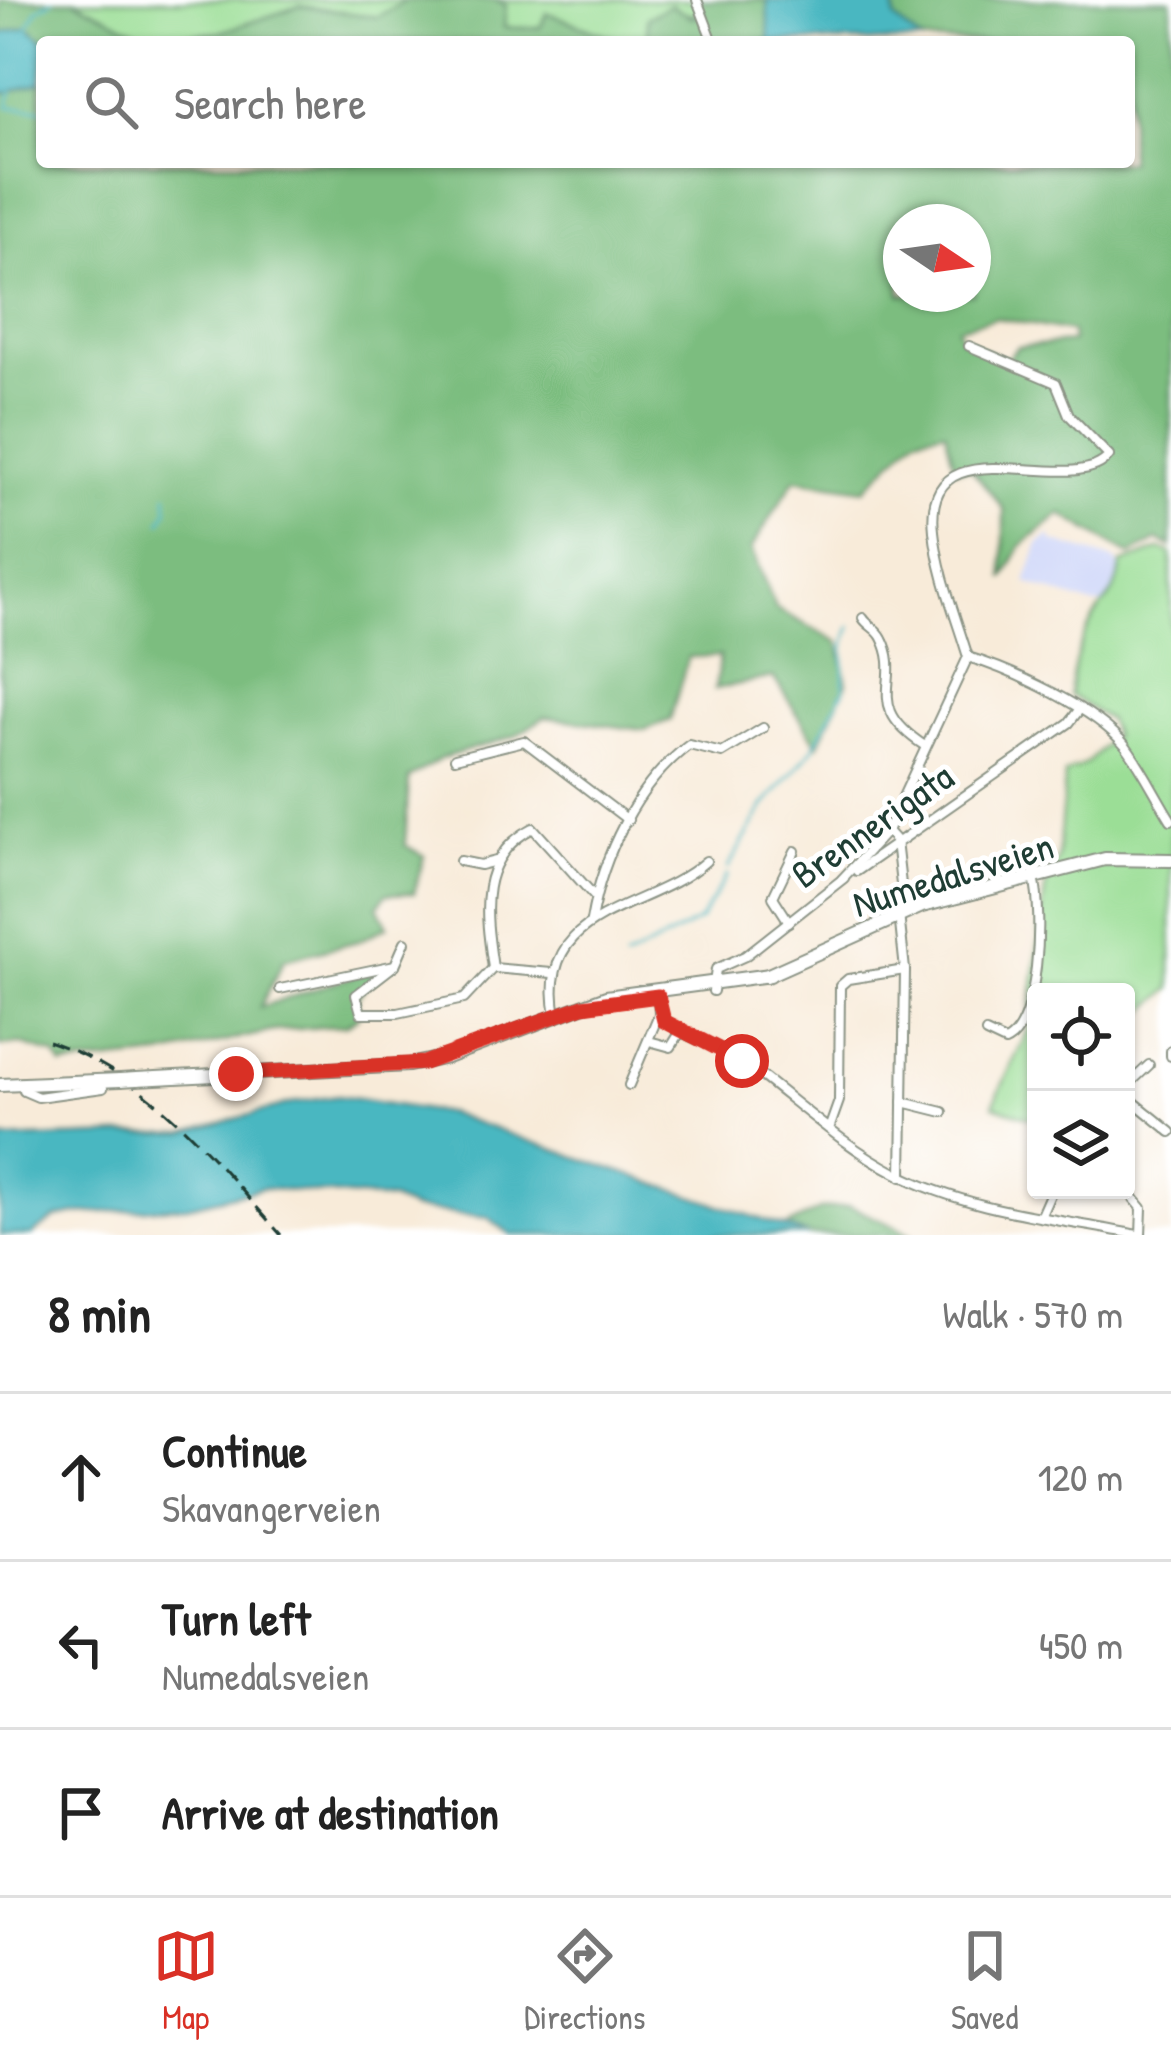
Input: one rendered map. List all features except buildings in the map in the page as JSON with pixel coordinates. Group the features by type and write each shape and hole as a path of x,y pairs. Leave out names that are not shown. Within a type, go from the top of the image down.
{"main road":[{"name":"Numedalsveien","path":"0,1085 409,1066 583,1006 770,975 901,908 1090,864 1171,864"}],"street":[{"path":"697,0 711,36"},
{"path":"842,879 887,831 968,657 933,528 946,485 959,475 993,468 1089,470 1109,456 1069,415 1056,383 969,346"},
{"path":"863,618 882,638 890,712 897,724 925,746"},
{"path":"968,657 1079,710 1128,749 1171,820"},
{"name":"Brennerigata","path":"713,988 716,969 746,956 842,879 1069,723 1079,710"},
{"path":"556,1015 552,974 591,921 595,897 628,820 651,781 689,745 722,752 763,728"},
{"path":"455,758 524,741 628,820"},
{"path":"405,942 394,964 363,987 355,1003 366,1015 464,999 493,968 485,891 498,859 533,827 595,897"},
{"path":"887,831 896,841 905,970 902,1177"},
{"path":"789,922 772,897 795,851"},
{"path":"460,861 498,859"},
{"path":"591,921 670,885 706,861"},
{"path":"986,1033 995,1040 1013,1039 1026,1018 1038,941 1034,878"},
{"path":"280,989 394,964"},
{"path":"493,968 552,974"},
{"path":"829,1130 839,1101 840,986 848,979 905,970"},
{"path":"629,1085 659,1014 658,993"},
{"path":"659,1014 681,1031 742,1061 829,1130 902,1177 932,1190 1140,1235 1142,1208 1134,1199"},
{"path":"649,1041 671,1047 681,1031"},
{"path":"1149,1065 1131,1082 1129,1098 1171,1132"},
{"path":"24,1084 25,1091 38,1096 103,1088"},
{"path":"904,1102 943,1112"},
{"path":"1041,1215 1048,1199"}],"shaded area":[{"path":"1050,535 1053,541 1116,560 1124,578 1109,605 1092,605 1026,583 1039,543"}],"green space":[{"path":"0,0 73,0 147,36 39,36 28,27 0,34"},
{"path":"73,0 407,0 377,17 300,6 218,33 147,36"},
{"path":"407,0 495,0 506,5 504,28 540,28 547,13 608,36 166,36 218,33 300,6 377,17"},
{"path":"495,0 696,0 704,12 648,18 648,36 608,36 548,13 540,28 503,28 506,5"},
{"path":"696,0 767,0 769,36 648,36 647,18 670,5 691,17 703,13"},
{"path":"894,0 1171,0 1171,547 1158,540 1130,555 1061,514 1021,546 1004,579 1004,509 971,468 955,469 945,430 917,436 865,489 795,479 751,549 776,609 839,642 847,683 818,745 773,677 715,689 720,656 688,657 670,720 644,730 545,717 515,736 442,758 409,778 405,845 424,856 414,893 386,894 378,906 388,926 358,941 284,960 260,1007 378,968 357,998 358,1016 347,1025 273,1031 161,1056 62,1066 55,1055 20,1044 0,1046 0,95 36,84 36,168 1135,168 1135,36 915,36 895,19","holes":["996,318 1071,332 1072,342 1017,347 1006,360 962,340 957,327"]},
{"path":"1161,549 1171,554 1171,989 1135,1019 1135,983 1034,983 1045,889 1058,858 1065,774 1087,763 1113,736 1108,720 1070,695 1087,630 1115,589 1121,564"},
{"path":"1027,1032 1027,1117 993,1105"},
{"path":"850,1206 913,1235 808,1235 785,1227 822,1209"}],"water":[{"path":"767,0 894,0 895,19 915,36 769,36"},
{"path":"28,27 39,36 36,84 0,95 0,34"},
{"path":"338,1096 447,1113 808,1235 511,1235 489,1218 412,1209 391,1200 263,1188 187,1206 76,1214 56,1218 32,1235 0,1235 0,1139 185,1133 297,1102"}],"waterway":[{"path":"28,27 37,10 53,0"},
{"path":"12,92 8,107 36,109"},
{"path":"161,522 168,510 167,494"},
{"path":"728,868 764,806 813,749 844,690 844,646 851,627"},
{"path":"625,960 700,920 727,875"}],"railway":[{"path":"48,1041 117,1074 148,1097 204,1148 281,1235"}],"route":[{"path":"236,1074 424,1063 583,1006 658,996 664,1021 742,1061"}]}
